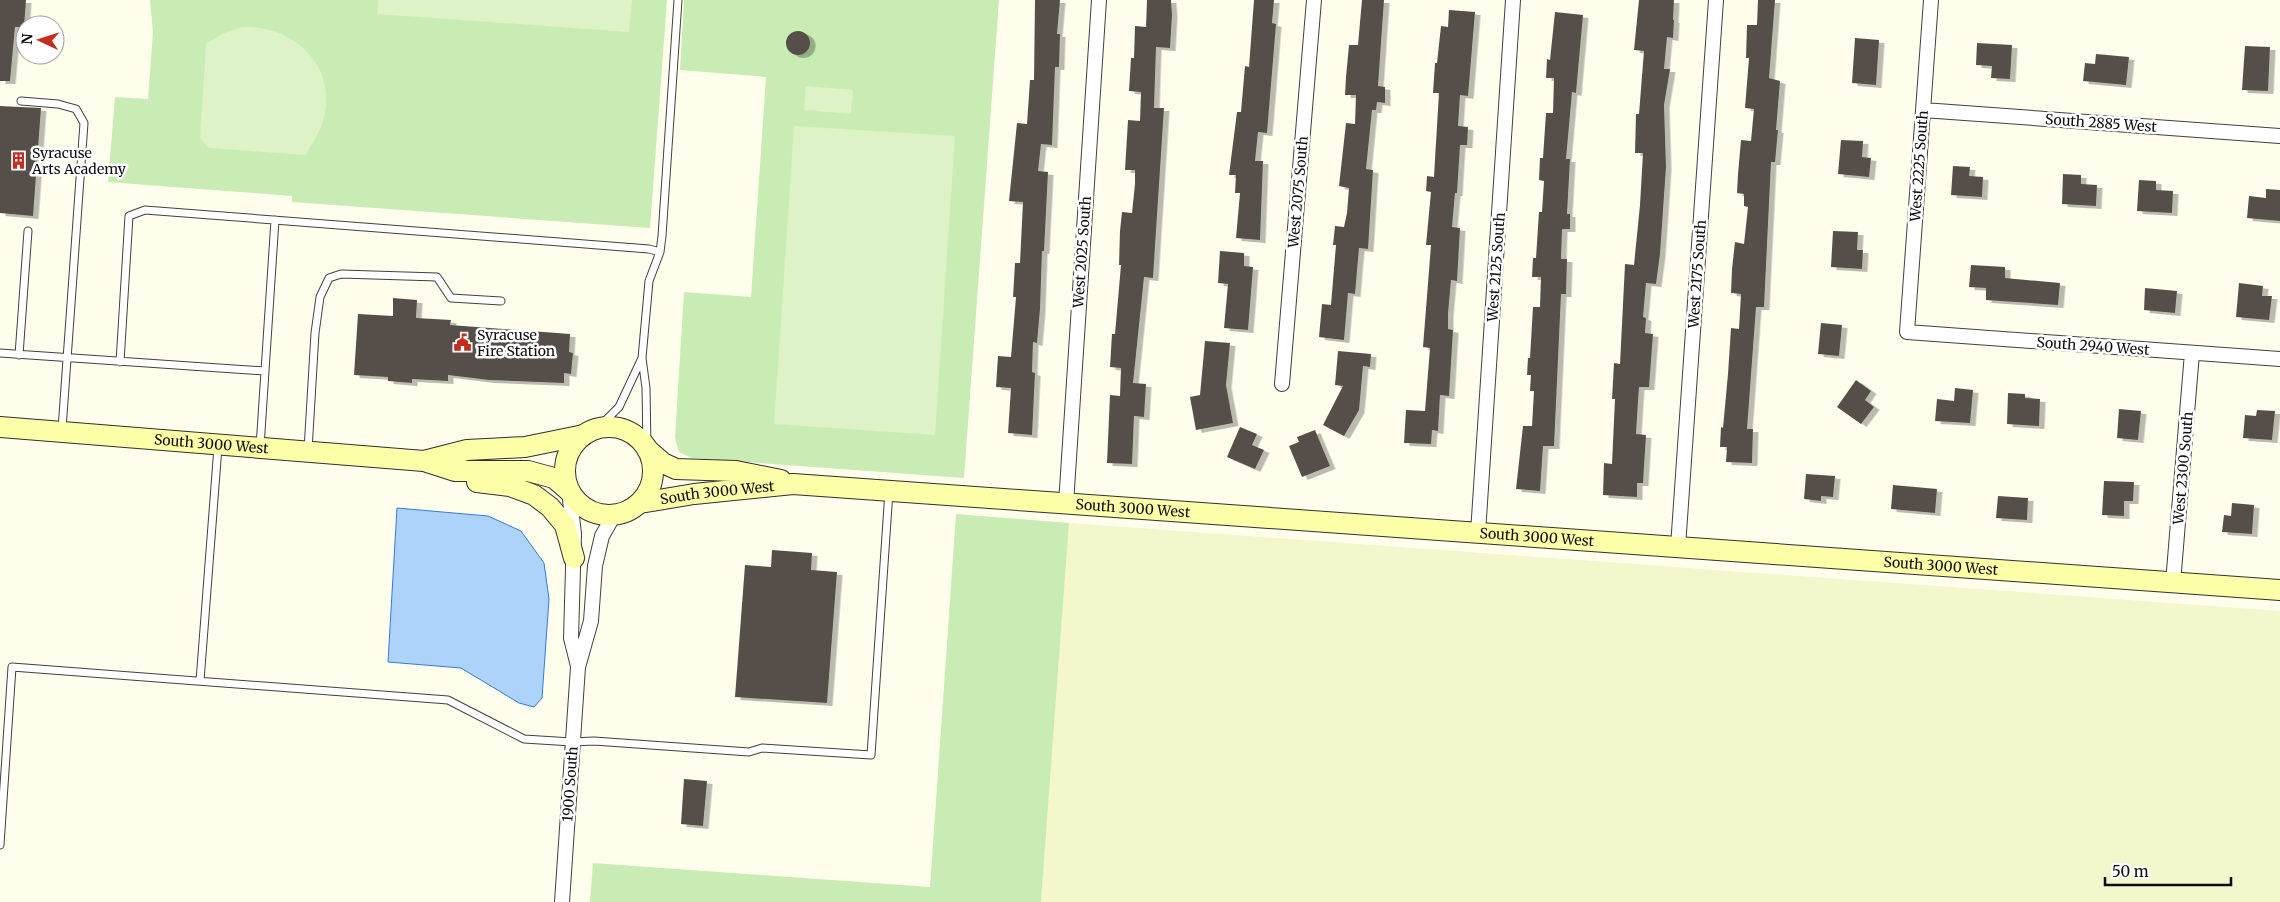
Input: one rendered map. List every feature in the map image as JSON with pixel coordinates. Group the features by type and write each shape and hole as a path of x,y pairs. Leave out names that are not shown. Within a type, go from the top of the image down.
{"street":[{"name":"West 2025 South","path":"1066,504 1099,0"},
{"name":"West 2075 South","path":"1282,384 1314,0"},
{"name":"West 2125 South","path":"1478,533 1513,0"},
{"name":"West 2175 South","path":"1678,547 1716,0"},
{"name":"West 2225 South","path":"1907,332 1931,0"},
{"name":"South 2885 West","path":"1923,110 2280,136"},
{"name":"South 2940 West","path":"1907,332 2280,359"},
{"name":"West 2300 South","path":"2173,583 2192,353"},
{"path":"569,491 577,502 588,510 601,515 614,515 628,511 640,503 649,491 653,477 652,462 647,448 638,438 625,430 611,427 590,432 574,443 567,460 565,479 569,491 574,558 571,638 578,666"},
{"name":"South 3000 West","path":"0,428 424,461 455,471 528,471 554,478 569,491"},
{"name":"South 3000 West","path":"424,461 466,450 525,447 590,432"},
{"name":"South 3000 West","path":"647,448 663,463 676,469 736,471 762,475 793,484"},
{"path":"455,471 479,482 510,486 534,495 550,507 565,525 574,558"},
{"name":"South 3000 West","path":"640,503 694,494 793,484 2280,590"},
{"path":"578,666 591,621 595,566 602,536 614,515"},
{"name":"1900 South","path":"562,902 578,666"}],"lane":[{"path":"647,448 646,388 642,358 649,281 660,252 678,0"},
{"path":"21,101 58,104 76,109 84,123 62,432"},
{"path":"120,362 129,216 145,210 649,248 660,252"},
{"path":"260,448 275,220"},
{"path":"19,355 28,231"},
{"path":"308,452 315,332 320,298 329,278 341,274 437,277 451,298 501,301"},
{"path":"0,353 265,371"},
{"path":"590,432 619,406 642,358"},
{"path":"200,681 218,445"},
{"path":"0,844 12,667 448,700 524,739 572,742 594,741 749,752 762,748 871,755 889,491"}],"green space":[{"path":"150,0 667,0 650,228 292,202 292,196 108,182 115,97 148,99 153,32"},
{"path":"378,0 632,0 629,32 377,14"},
{"path":"684,0 999,0 964,478 692,458 679,452 675,438 684,292 751,297 766,77 680,70"},
{"path":"242,27 261,28 280,33 296,42 309,54 319,68 325,85 326,104 322,124 306,155 209,148 200,138 206,44 222,34"},
{"path":"806,86 853,90 851,114 804,110"},
{"path":"794,126 955,136 935,435 774,424"},
{"path":"956,514 1069,523 1041,902 590,902 593,863 930,887"},
{"path":"1069,523 2280,611 2280,902 1041,902"}],"water":[{"path":"397,508 488,516 521,531 544,563 549,599 542,698 534,707 519,703 461,668 388,662"}],"building":[{"path":"0,0 26,0 25,15 15,15 10,81 0,81"},
{"path":"1035,0 1060,0 1057,34 1060,34 1059,67 1055,67 1052,145 1041,144 1038,171 1048,172 1037,343 1033,342 1032,372 1035,373 1032,435 1008,433 1011,388 996,387 998,356 1011,357 1016,297 1013,297 1015,263 1020,263 1023,202 1009,201 1017,123 1027,124 1030,80 1034,80"},
{"path":"1147,0 1171,0 1172,15 1170,48 1156,47 1154,108 1164,108 1153,278 1144,277 1133,383 1146,384 1144,417 1134,416 1132,464 1107,463 1110,395 1120,396 1121,368 1110,367 1112,334 1115,334 1121,265 1119,265 1120,231 1122,212 1132,213 1135,184 1135,170 1125,170 1128,120 1140,121 1141,92 1129,91 1131,58 1134,58 1135,26 1146,27"},
{"path":"1254,0 1274,0 1272,23 1276,24 1267,133 1258,132 1255,161 1263,161 1260,240 1236,238 1240,193 1235,193 1236,175 1229,175 1237,112 1241,112 1245,66 1249,67"},
{"path":"1362,0 1384,0 1378,86 1385,87 1385,103 1377,102 1376,110 1372,110 1366,169 1373,170 1368,249 1359,248 1355,294 1348,293 1344,340 1319,337 1322,304 1331,305 1336,245 1333,245 1335,226 1344,227 1347,213 1349,188 1339,186 1346,123 1355,124 1356,95 1345,95 1346,77 1349,45 1358,45"},
{"path":"1639,0 1674,0 1674,20 1673,38 1667,37 1664,69 1670,69 1664,105 1666,167 1660,254 1656,284 1646,283 1643,317 1646,318 1645,333 1653,334 1649,387 1639,387 1636,434 1646,435 1643,483 1637,483 1637,497 1603,495 1604,463 1612,464 1615,399 1612,399 1614,363 1620,364 1625,264 1634,265 1640,205 1643,153 1635,153 1636,114 1639,114 1644,51 1634,50"},
{"path":"1758,0 1775,0 1769,78 1780,81 1776,130 1778,130 1775,162 1771,162 1764,307 1756,307 1747,429 1753,429 1752,463 1726,462 1727,447 1720,447 1721,427 1723,428 1731,328 1739,329 1741,294 1731,293 1732,269 1735,242 1744,244 1748,207 1744,206 1744,194 1737,193 1738,174 1741,140 1751,141 1754,109 1745,108 1749,58 1746,58 1747,25 1757,25"},
{"path":"1449,10 1475,12 1468,96 1460,95 1458,126 1468,127 1467,145 1460,145 1457,193 1455,193 1452,227 1460,228 1457,281 1451,280 1448,314 1448,329 1453,330 1449,396 1440,395 1438,431 1432,430 1431,444 1404,443 1406,410 1425,411 1430,348 1423,347 1431,245 1426,245 1431,192 1426,191 1427,176 1434,177 1439,93 1433,93 1435,63 1437,63 1441,26 1448,27"},
{"path":"1555,12 1583,15 1576,93 1572,92 1566,159 1570,159 1567,214 1570,214 1570,229 1562,229 1561,259 1567,259 1566,294 1561,294 1554,446 1543,446 1540,491 1516,489 1523,426 1532,426 1534,391 1530,391 1531,375 1527,375 1528,358 1530,358 1533,307 1540,307 1541,277 1532,277 1533,258 1536,258 1539,212 1542,212 1544,181 1539,180 1540,158 1543,158 1546,113 1553,113 1554,78 1546,78 1547,59 1550,60"},
{"path":"798,31 803,32 809,38 809,48 803,54 798,55 793,54 787,48 786,43 787,38 793,32"},
{"path":"1855,38 1879,40 1876,85 1852,83"},
{"path":"1977,43 2012,45 2010,79 1991,78 1992,66 1976,65"},
{"path":"2245,46 2270,47 2268,91 2242,90"},
{"path":"2096,54 2129,57 2126,85 2083,81 2085,63 2095,64"},
{"name":"Syracuse Arts Academy","path":"0,106 41,108 33,216 0,213"},
{"path":"1841,140 1863,141 1862,157 1871,158 1869,177 1838,174"},
{"path":"1953,166 1970,167 1969,176 1983,177 1982,197 1951,195"},
{"path":"2063,174 2081,175 2081,184 2097,185 2096,206 2062,204"},
{"path":"2139,180 2156,181 2156,190 2173,191 2172,213 2137,211"},
{"path":"2266,189 2280,190 2280,221 2247,218 2249,196 2266,198"},
{"path":"1833,231 1858,232 1857,250 1863,250 1862,269 1831,267"},
{"path":"1220,251 1244,253 1244,266 1253,267 1248,330 1224,328 1228,284 1218,283"},
{"path":"1971,265 2005,267 2005,278 2060,283 2058,305 1986,300 1986,288 1969,287"},
{"path":"2239,283 2263,286 2262,296 2272,296 2269,320 2236,317"},
{"path":"2145,288 2177,291 2175,313 2144,310"},
{"name":"Syracuse Fire Station","path":"393,298 417,300 416,318 451,320 450,325 570,334 569,352 573,353 571,374 564,373 564,383 489,380 448,375 448,381 412,379 412,383 388,381 388,377 354,375 358,314 393,316"},
{"path":"1821,323 1842,325 1839,356 1818,354"},
{"path":"1205,341 1230,343 1226,385 1233,423 1196,430 1190,397 1200,395"},
{"path":"1338,351 1371,354 1370,367 1363,366 1359,410 1344,436 1323,425 1343,386 1335,385"},
{"path":"1856,380 1871,391 1865,400 1874,407 1861,424 1837,407"},
{"path":"1955,388 1973,390 1970,423 1935,421 1937,399 1954,401"},
{"path":"2008,393 2025,394 2025,398 2040,399 2039,426 2007,424"},
{"path":"2119,409 2141,411 2138,440 2117,438"},
{"path":"2257,410 2275,411 2272,440 2243,438 2245,415 2256,416"},
{"path":"1240,427 1257,434 1252,445 1264,450 1255,469 1227,457"},
{"path":"1315,430 1330,466 1302,477 1289,446 1299,442 1297,437"},
{"path":"1806,474 1835,476 1833,497 1821,496 1821,501 1804,499"},
{"path":"2104,481 2134,482 2133,501 2124,501 2124,516 2102,515"},
{"path":"1893,485 1937,489 1935,513 1891,509"},
{"path":"1998,496 2028,498 2027,520 1996,518"},
{"path":"2232,503 2254,505 2252,534 2222,532 2224,515 2231,516"},
{"path":"772,550 812,553 811,570 837,572 827,703 735,697 745,565 771,567"},
{"path":"684,779 707,781 703,826 681,824"}],"place":[{"name":"Syracuse Arts Academy","path":"18,161"},
{"name":"Syracuse Fire Station","path":"463,343"}]}
